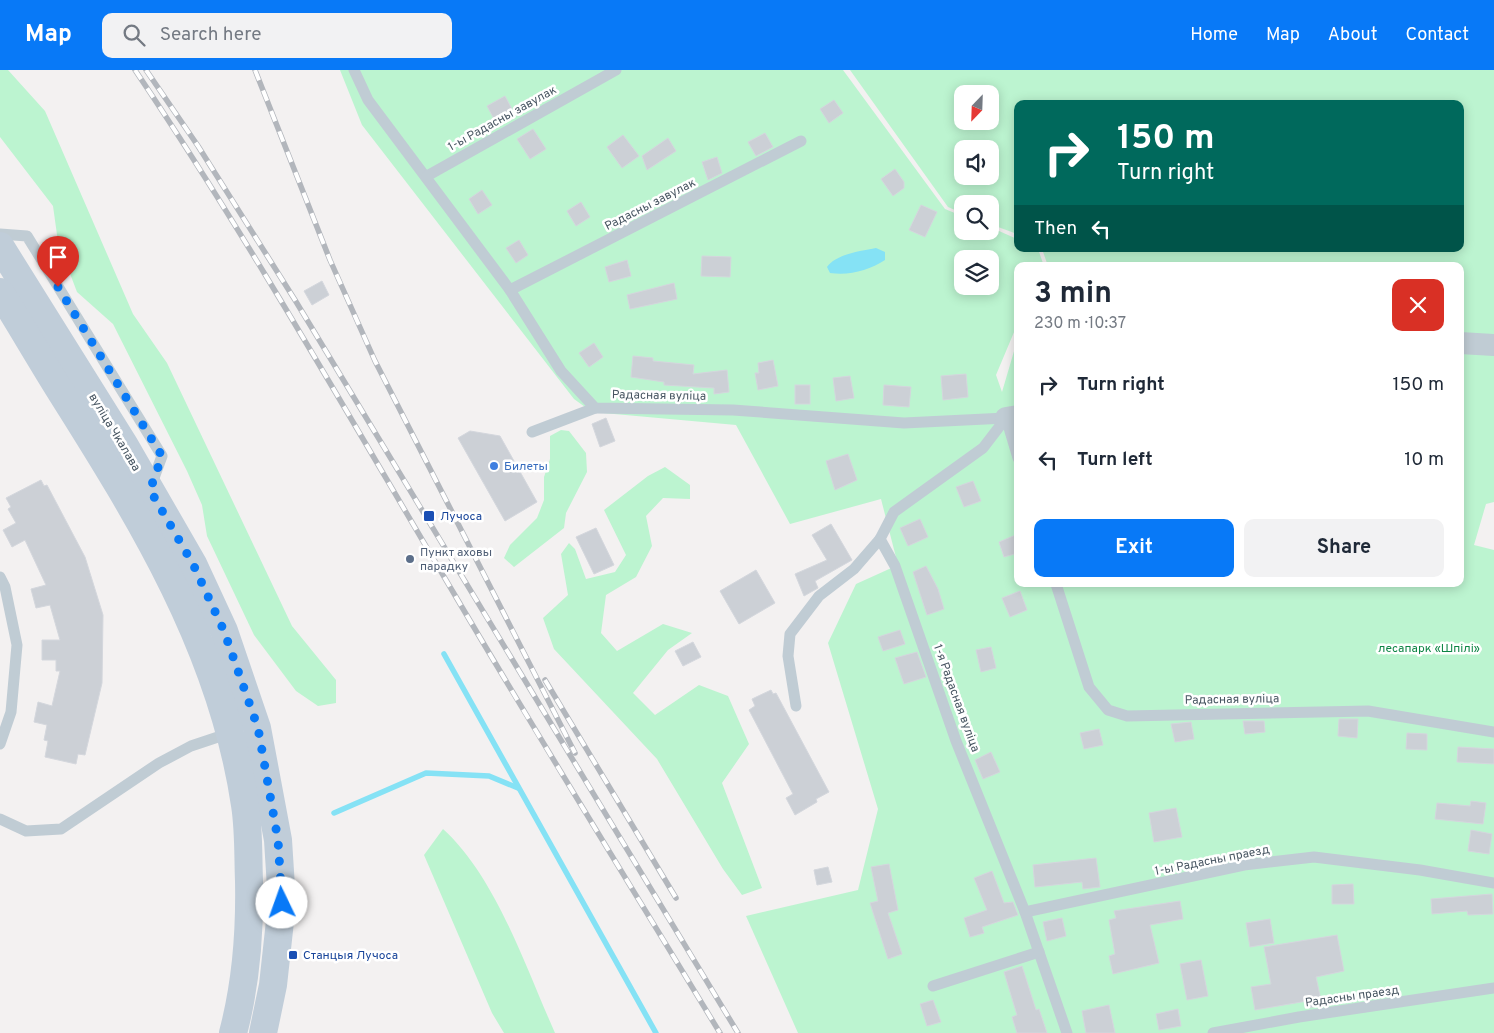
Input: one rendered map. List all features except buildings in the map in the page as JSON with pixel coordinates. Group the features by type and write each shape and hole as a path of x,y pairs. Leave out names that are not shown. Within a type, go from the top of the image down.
{"main road":[{"name":"вуліца Чкалава","path":"0,246 150,490 193,564 224,631 258,728 278,840 282,903 273,985 263,1033"},
{"name":"вуліца Чкалава","path":"0,292 101,455 175,585 205,652 230,734 246,806 249,910 243,995 233,1033"}],"street":[{"path":"1464,343 1494,345"},
{"path":"230,734 258,728"}],"lane":[{"name":"Радасная вуліца","path":"354,70 368,100 427,176 510,290 561,371 595,408 733,410 904,423 1012,417"},
{"name":"1-ы Радасны завулак","path":"427,176 616,70"},
{"name":"Радасны завулак","path":"510,290 801,141"},
{"path":"0,234 27,236 162,456 150,490"},
{"path":"532,432 595,408"},
{"path":"1012,417 1014,431"},
{"path":"796,706 788,656 790,634 819,596 854,569 880,539 894,512 983,448 1012,417"},
{"name":"1-я Радасная вуліца","path":"880,539 895,566 956,741 1025,912 1067,1033"},
{"path":"0,577 5,587 17,645 10,712 0,744"},
{"name":"Радасная вуліца","path":"1057,587 1089,687 1108,710 1127,716 1368,711 1494,732"},
{"path":"0,819 26,831 61,829 159,763 192,746 230,734"},
{"name":"1-ы Радасны праезд","path":"1025,912 1244,865 1314,857 1420,870 1494,883"},
{"path":"933,986 1039,952"},
{"name":"Радасны праезд","path":"1213,1033 1299,1017 1494,988"}],"green space":[{"path":"0,70 8,70 45,111 133,314 167,363 292,626 336,680 336,703 318,706 296,691 254,635 207,536 202,505 187,471 113,324 77,292 58,242 53,206 0,137"},
{"name":"лесапарк «Шпілі»","path":"340,70 843,70 945,209 954,213 954,240 999,240 999,231 1014,238 1014,252 1039,252 1043,262 1014,262 1014,332 996,375 1002,392 1014,351 1014,587 1464,587 1464,262 1047,262 1043,252 1464,252 1464,100 1014,100 1014,233 999,227 999,195 954,195 954,210 948,207 850,70 1494,70 1494,502 1486,504 1474,545 1494,550 1494,1033 798,1033 746,916 858,890 878,809 828,643 856,584 898,565 881,499 790,524 736,425 592,412 574,399 362,125"},
{"path":"561,430 569,431 586,453 587,472 566,513 564,528 514,567 504,558 510,545 537,518 544,500 544,477 550,459 550,436"},
{"path":"665,467 690,485 690,499 663,498 646,516 652,546 636,577 606,595 601,633 617,651 663,624 692,633 668,650 633,693 655,715 699,685 728,696 749,744 722,783 762,888 742,895 723,869 657,759 554,649 543,618 568,595 561,554 569,543 575,549 586,579 615,572 626,555 604,510 648,476"},
{"path":"443,829 462,849 479,872 494,898 521,953 555,1033 504,1033 492,1013 424,855"}],"water":[{"path":"876,248 885,252 885,260 872,267 852,273 837,274 830,273 827,267 843,256"}],"waterway":[{"path":"444,654 656,1033"},
{"path":"334,813 426,773 489,776 518,788"}],"railway":[{"path":"135,70 178,134 259,265 521,706 720,1033"},
{"path":"146,70 198,146 295,300 738,1033"},
{"path":"255,70 330,260 375,361 575,753"},
{"path":"545,680 676,898"}],"place":[{"name":"Билеты","path":"494,466"},
{"name":"Лучоса","path":"429,516"},
{"name":"Пункт аховы парадку","path":"410,559"},
{"name":"Станцыя Лучоса","path":"293,955"}],"route":[{"path":"58,287 162,456 150,490 193,564 224,631 258,728 278,840 282,903"}]}
